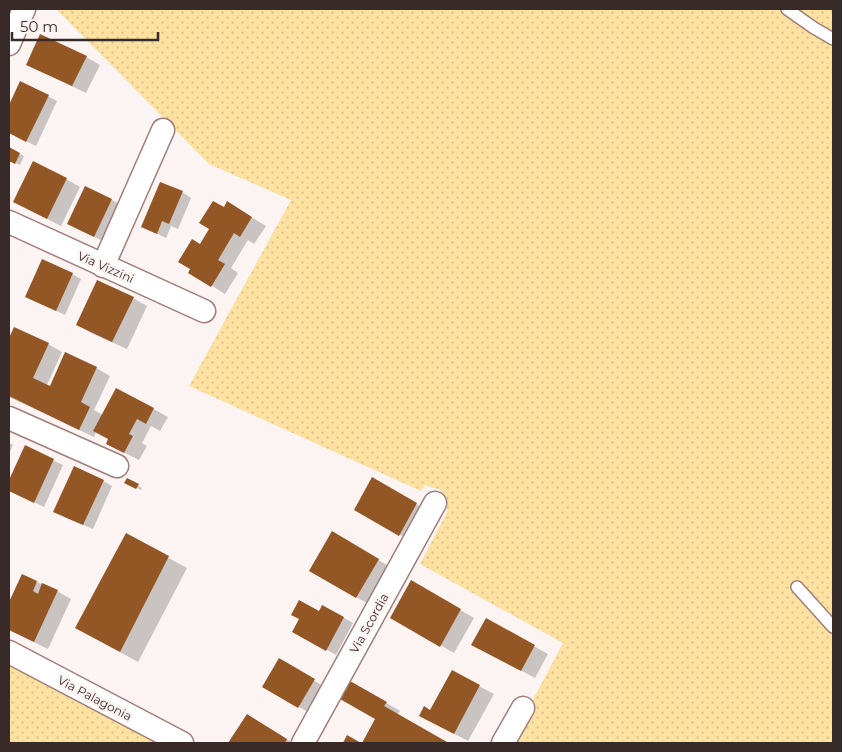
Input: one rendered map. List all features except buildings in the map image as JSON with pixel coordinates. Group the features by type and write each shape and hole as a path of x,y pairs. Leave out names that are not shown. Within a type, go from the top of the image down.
{"street":[{"path":"9,44 24,9"},
{"path":"103,266 163,130"},
{"name":"Via Vizzini","path":"9,222 204,311"},
{"path":"9,418 117,466"},
{"name":"Via Scordia","path":"303,743 435,503"},
{"name":"Via Palagonia","path":"9,652 182,743"},
{"path":"503,743 523,708"}],"lane":[{"path":"787,9 833,39"},
{"path":"797,587 833,627"}],"shaded area":[{"path":"56,9 833,9 833,743 510,743 563,643 420,564 447,512 447,498 441,490 425,485 421,491 189,386 291,200 209,164"},
{"path":"9,662 157,743 9,743"}]}
